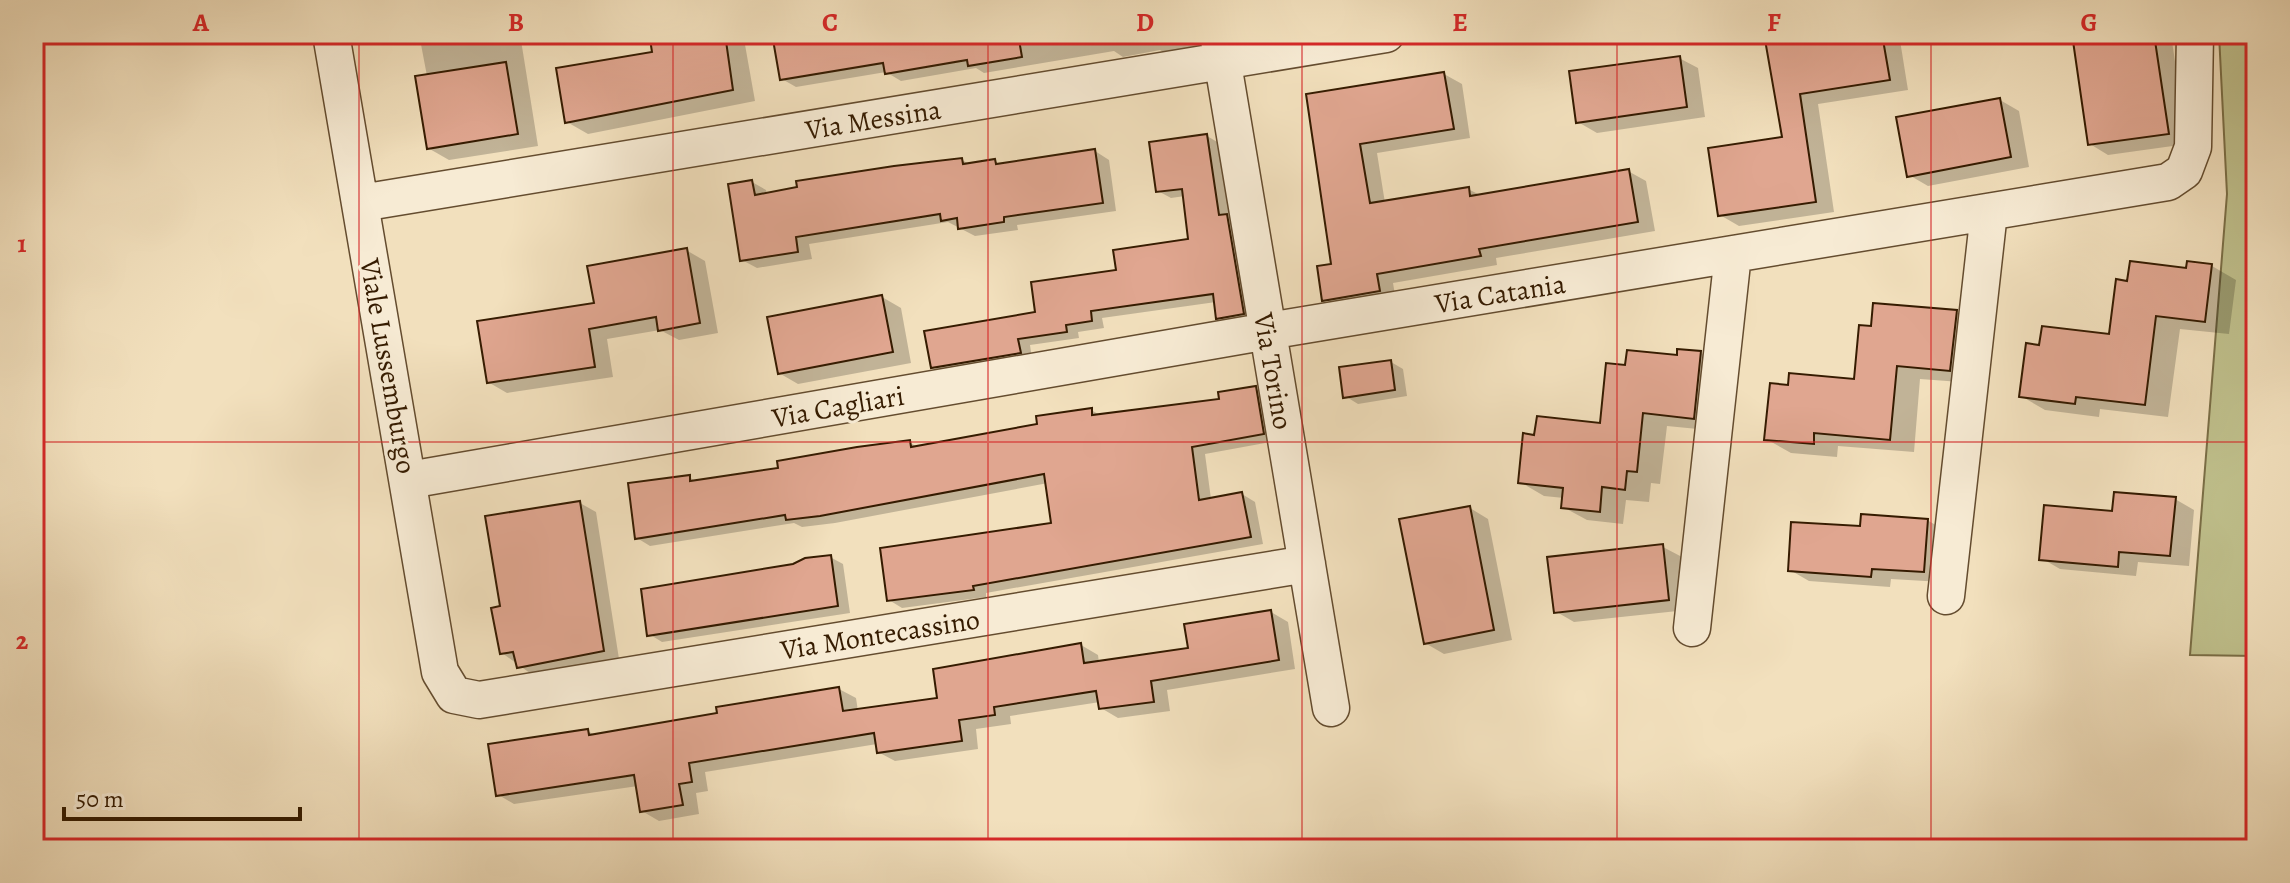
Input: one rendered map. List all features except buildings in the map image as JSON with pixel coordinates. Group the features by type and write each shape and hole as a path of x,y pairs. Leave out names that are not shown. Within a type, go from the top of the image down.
{"street":[{"name":"Viale Lussemburgo","path":"331,34 440,672 454,695"},
{"name":"Via Messina","path":"361,203 1220,48 1386,34"},
{"name":"Via Catania","path":"1268,331 2168,182 2189,163 2193,147 2195,34"},
{"name":"Via Torino","path":"1220,48 1331,708"},
{"path":"1946,596 1989,212"},
{"path":"1692,628 1733,254"},
{"name":"Via Cagliari","path":"409,480 1268,331"},
{"name":"Via Montecassino","path":"454,695 479,700 1307,564"}],"green space":[{"path":"2219,34 2256,34 2256,656 2190,655 2227,194"}]}
